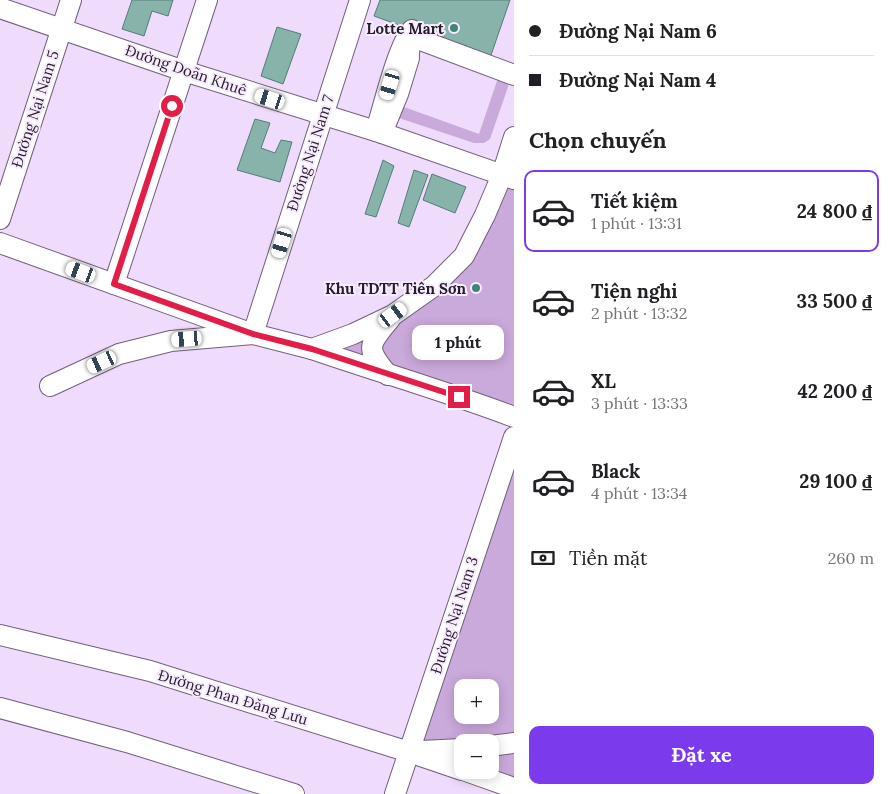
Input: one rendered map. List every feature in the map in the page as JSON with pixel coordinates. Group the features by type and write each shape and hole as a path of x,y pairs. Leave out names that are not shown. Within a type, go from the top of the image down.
{"street":[{"name":"Đường Nại Nam 5","path":"0,218 71,0"},
{"path":"114,284 207,0"},
{"name":"Đường Nại Nam 7","path":"253,334 360,0"},
{"name":"Đường Doãn Khuê","path":"0,8 184,71 379,132 508,177"},
{"path":"379,132 410,48 514,75"},
{"path":"312,349 353,334 393,315 434,286 464,256 484,215 508,177 514,137"},
{"path":"0,243 253,334 312,349 514,417"},
{"path":"164,303 173,315 176,324 171,340"},
{"path":"388,375 373,358 371,346 375,336 393,315"},
{"path":"50,386 119,354 171,340 253,334"},
{"name":"Đường Nại Nam 3","path":"394,794 514,437"},
{"name":"Đường Phan Đăng Lưu","path":"0,635 150,671 454,767"},
{"path":"0,708 126,742 294,794"},
{"path":"499,745 514,743"},
{"path":"409,752 454,749"},
{"name":"Đường Phan Đăng Lưu","path":"488,779 514,788"}],"shaded area":[{"path":"498,78 508,83 508,87 490,139 484,143 474,143 399,118 404,107 479,134"},
{"name":"Khu TDTT Tiên Sơn","path":"514,153 514,412 330,348 469,259"},
{"path":"514,457 514,779 499,773 499,734 454,734 454,759 418,746"}],"building":[{"path":"132,0 173,0 168,16 152,11 144,36 122,29"},
{"name":"Lotte Mart","path":"380,0 510,0 490,58 374,16"},
{"path":"277,27 301,34 283,84 261,76"},
{"path":"255,119 270,123 261,148 275,153 281,140 292,142 280,182 237,170"},
{"path":"383,160 394,166 376,217 365,214"},
{"path":"414,170 428,175 409,227 398,223"},
{"path":"432,174 466,187 455,213 423,200"}],"place":[{"name":"Lotte Mart","path":"454,28"},
{"name":"Khu TDTT Tiên Sơn","path":"476,288"}],"route":[{"path":"172,106 114,284 253,334 312,349 459,397"}]}
